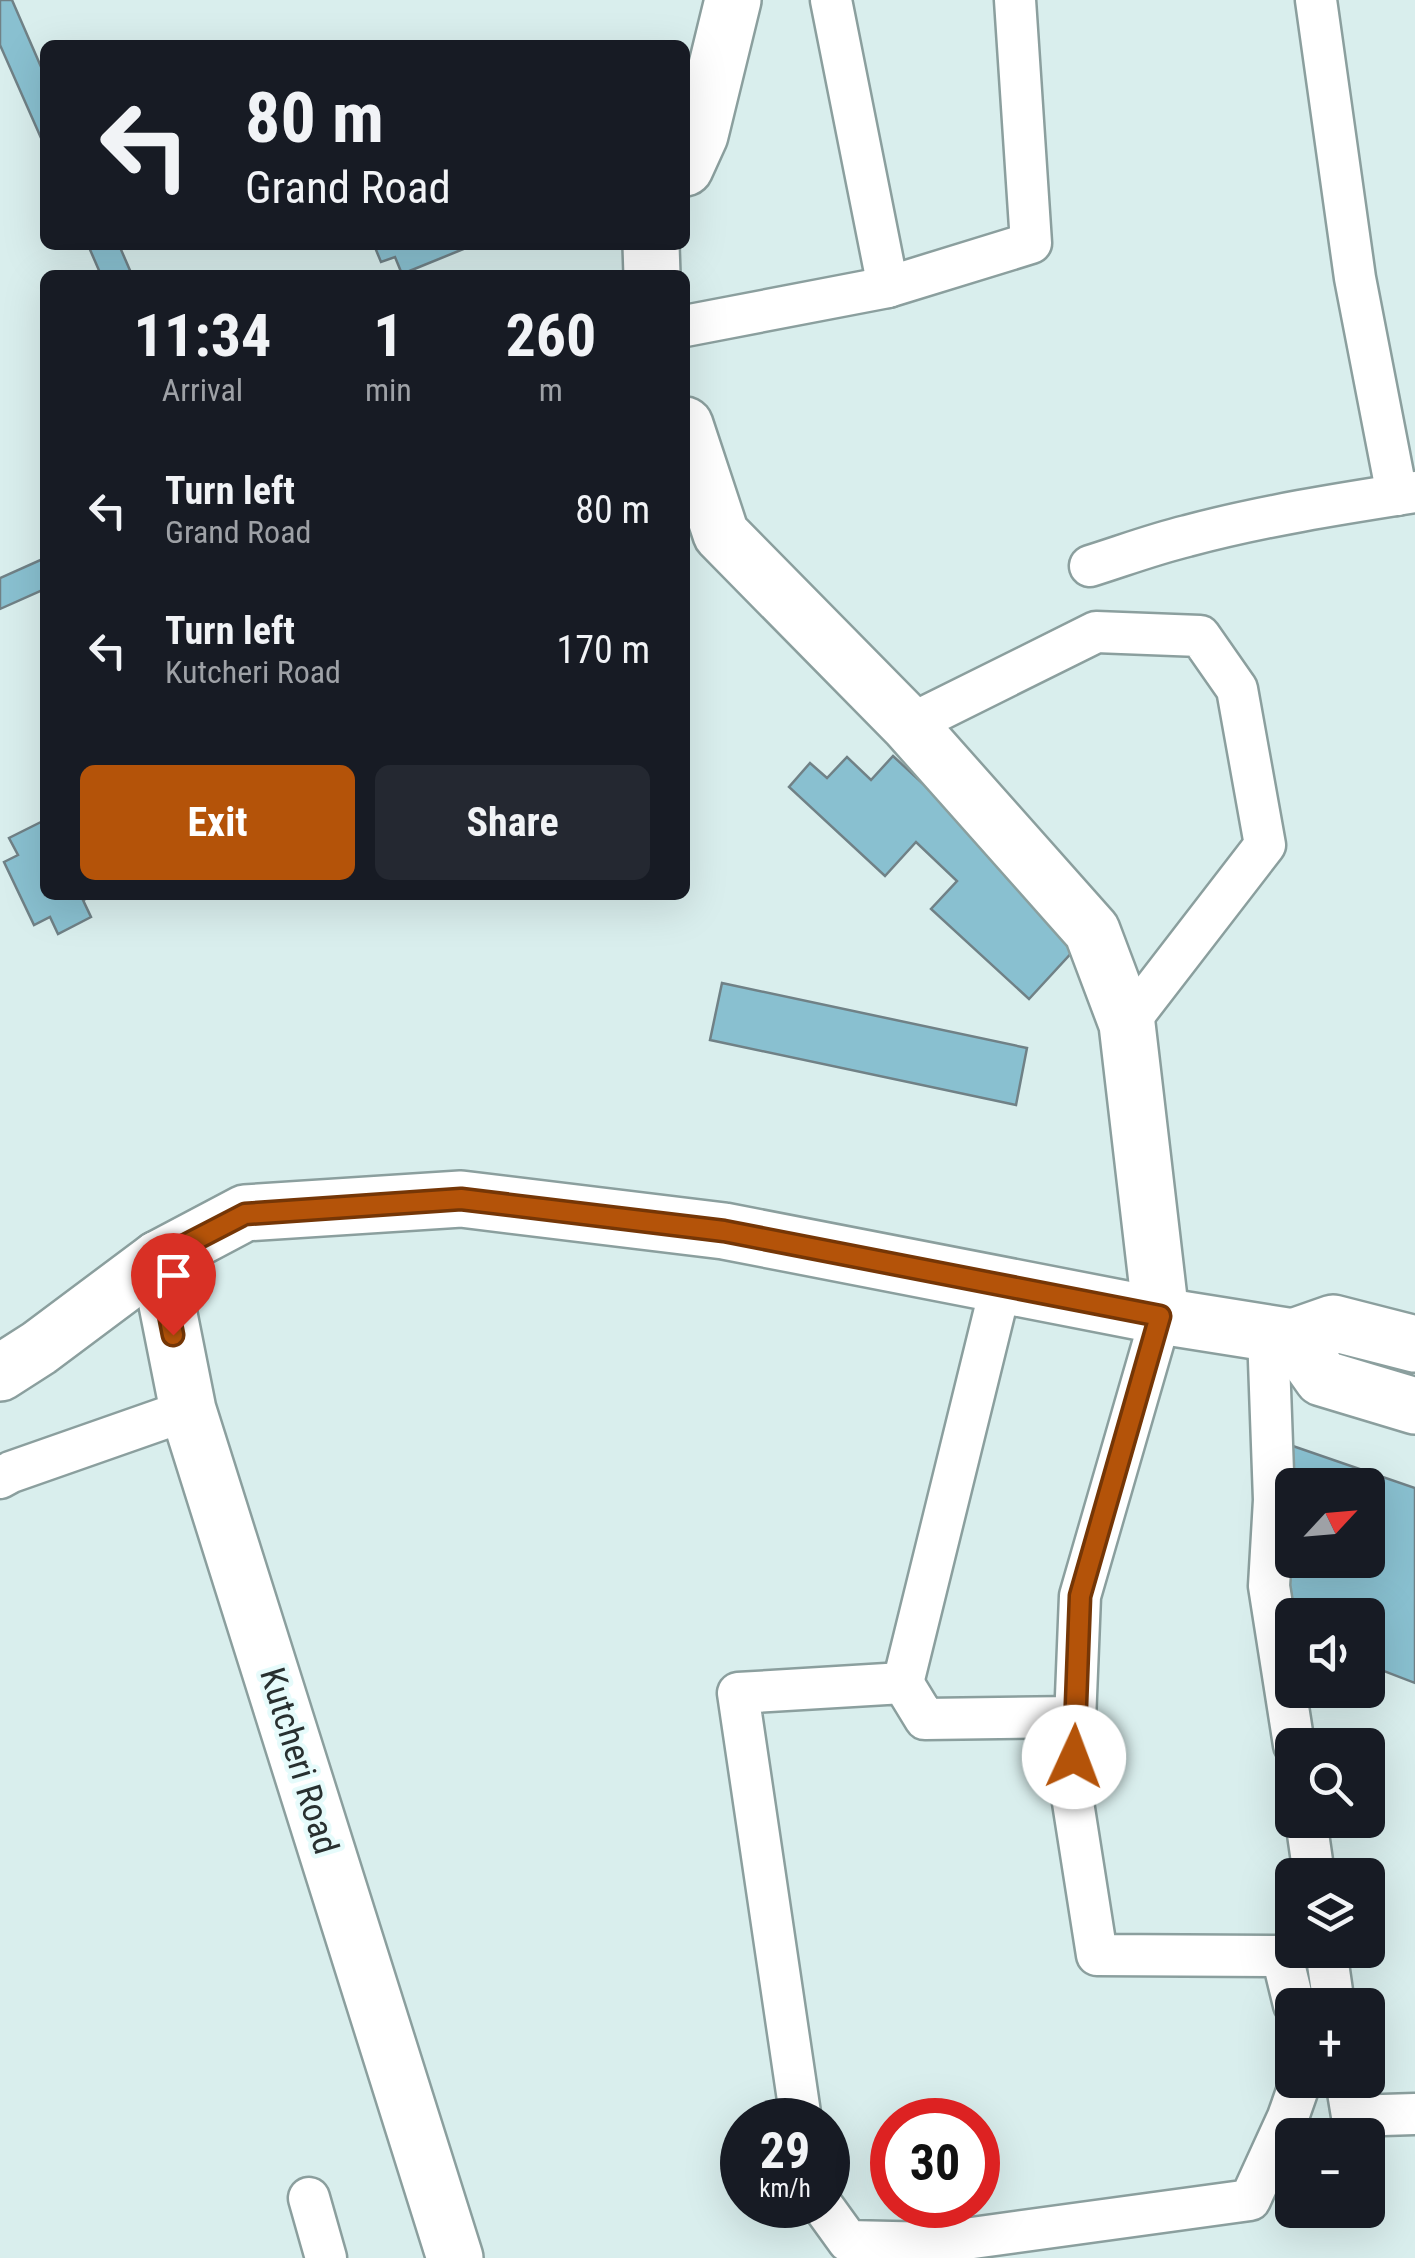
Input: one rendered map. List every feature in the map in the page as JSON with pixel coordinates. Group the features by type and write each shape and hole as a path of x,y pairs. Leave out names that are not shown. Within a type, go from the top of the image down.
{"main road":[{"path":"690,157 700,135 733,0"},
{"path":"690,441 720,534 909,724 1092,932 1128,1024 1160,1316"},
{"path":"0,1373 158,1259 245,1214 461,1199 724,1231 1160,1316 1281,1335 1333,1323 1415,1344"},
{"name":"Kutcheri Road","path":"158,1259 188,1410 455,2258"},
{"path":"1281,1335 1322,1378 1415,1406"}],"street":[{"path":"831,0 888,286"},
{"path":"690,325 888,286 1031,243 1015,0"},
{"path":"1090,566 1236,524 1406,493 1355,278 1316,0"},
{"path":"909,724 1096,632 1200,636 1237,689 1265,845 1128,1024"},
{"path":"1001,1285 903,1684 925,1719 1076,1718"},
{"path":"1160,1316 1080,1596 1072,1796 1097,1955 1282,1956 1290,1988"},
{"path":"1281,1335 1269,1586 1291,1728"},
{"path":"0,1478 188,1410"},
{"path":"798,2098 738,1693 903,1684"},
{"path":"839,2228 848,2241 936,2243 1250,2200 1295,2098"},
{"path":"1349,2098 1352,2116 1415,2114"},
{"path":"309,2198 326,2258"}],"building":[{"path":"0,0 12,0 40,64 40,136 0,45"},
{"path":"90,250 121,250 130,270 99,270"},
{"path":"376,250 461,250 412,270 400,270 395,257 381,262"},
{"path":"40,560 40,591 0,609 0,578"},
{"path":"893,756 1087,936 1029,999 931,909 957,881 916,842 885,876 789,787 810,763 827,778 847,757 871,780"},
{"path":"40,822 40,900 83,900 91,917 58,934 50,917 34,925 4,862 18,855 9,838"},
{"path":"722,983 1027,1048 1016,1105 710,1040"},
{"path":"1287,1444 1357,1468 1287,1468"},
{"path":"1385,1478 1415,1488 1415,1683 1385,1672 1385,1598 1288,1598 1288,1578 1385,1578"}],"route":[{"path":"173,1335 158,1259 245,1214 461,1199 724,1231 1160,1316 1080,1596 1074,1757"}]}
